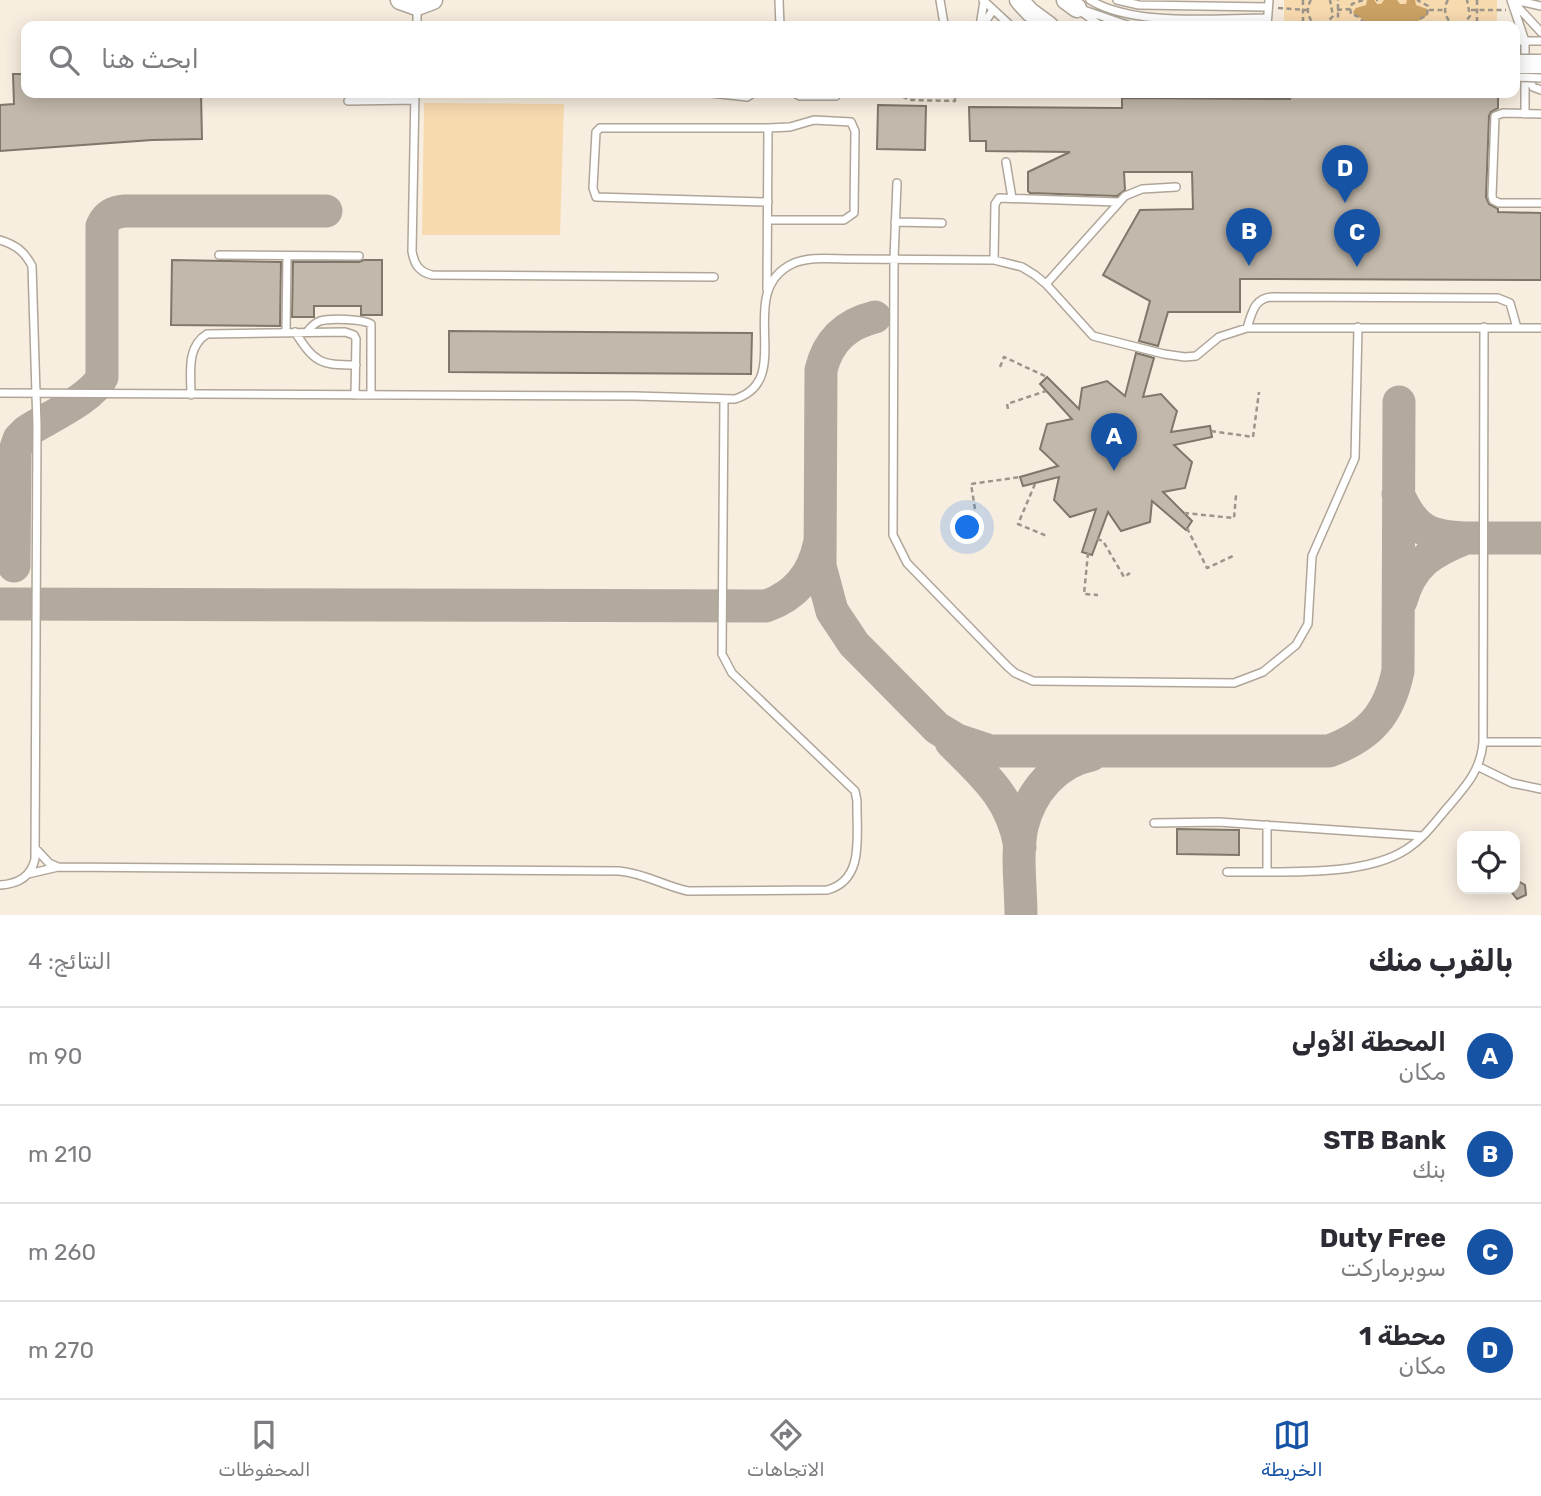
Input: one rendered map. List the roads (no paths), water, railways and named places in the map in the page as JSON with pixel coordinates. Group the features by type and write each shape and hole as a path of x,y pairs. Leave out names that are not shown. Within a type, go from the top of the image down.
{"street":[{"path":"1009,0 1025,6 1043,21"}],"lane":[{"path":"781,0 782,21"},
{"path":"940,0 944,21"},
{"path":"1117,0 1139,5 1268,4"},
{"path":"1512,0 1541,6"},
{"path":"1512,0 1518,21"},
{"path":"1512,0 1541,32"},
{"path":"983,1 1006,21"},
{"path":"981,21 983,1"},
{"path":"417,2 417,21"},
{"path":"1085,2 1118,13 1145,18 1236,21"},
{"path":"1085,2 1098,21"},
{"path":"1085,2 1121,21"},
{"path":"987,21 993,9"},
{"path":"1520,27 1525,41 1527,67 1525,114"},
{"path":"1520,41 1541,41"},
{"path":"1527,67 1532,87 1541,90"},
{"path":"1520,74 1541,72"},
{"path":"1520,76 1541,78"},
{"path":"348,101 398,98"},
{"path":"415,98 412,251 415,264 420,270 432,275 714,277"},
{"path":"1541,114 1499,114 1494,120 1492,196 1493,200 1499,203 1541,203"},
{"path":"768,202 596,197 593,188 595,137 600,128 768,128 790,127 814,120 851,122 855,131 854,213 844,220 768,220"},
{"path":"0,393 735,399 746,396 761,380 764,369 768,128"},
{"path":"1006,162 1012,198"},
{"path":"897,183 894,259 893,535 907,563 1007,667 1023,678 1042,682 1234,683 1263,673 1296,645 1308,624 1312,556 1355,458 1357,327"},
{"path":"1046,284 1118,202 1142,189 1176,187"},
{"path":"994,260 996,200 999,198 1118,202"},
{"path":"895,222 943,223"},
{"path":"0,240 15,245 26,253 32,266 36,394 35,848 33,867 28,874"},
{"path":"219,255 359,256"},
{"path":"287,256 291,332 307,352 321,362 356,365"},
{"path":"767,291 777,275 791,265 808,260 994,260 1022,267 1046,284 1093,336 1164,354 1196,356 1219,337 1247,328 1541,328"},
{"path":"1247,328 1255,305 1266,297 1498,298 1510,303 1517,328"},
{"path":"307,332 320,321 365,321 371,324 371,395"},
{"path":"1227,872 1343,869 1370,865 1396,855 1423,836 1479,767 1483,742 1484,327"},
{"path":"191,394 192,353 200,339 215,332 345,332 354,335 356,344 355,395"},
{"path":"0,885 13,884 28,874 58,867 619,871 641,874 688,891 827,890 845,882 855,864 855,791 732,673 722,654 724,398"},
{"path":"1483,742 1541,742"},
{"path":"1479,767 1512,783 1541,789"},
{"path":"1154,822 1219,821 1423,836"},
{"path":"1267,825 1267,871"},
{"path":"35,848 49,863 58,867"}],"place":[{"name":"محطة 1","path":"1345,203"},
{"name":"STB Bank","path":"1249,266"},
{"name":"Duty Free","path":"1357,267"},
{"name":"المحطة الأولى","path":"1114,471"}]}
